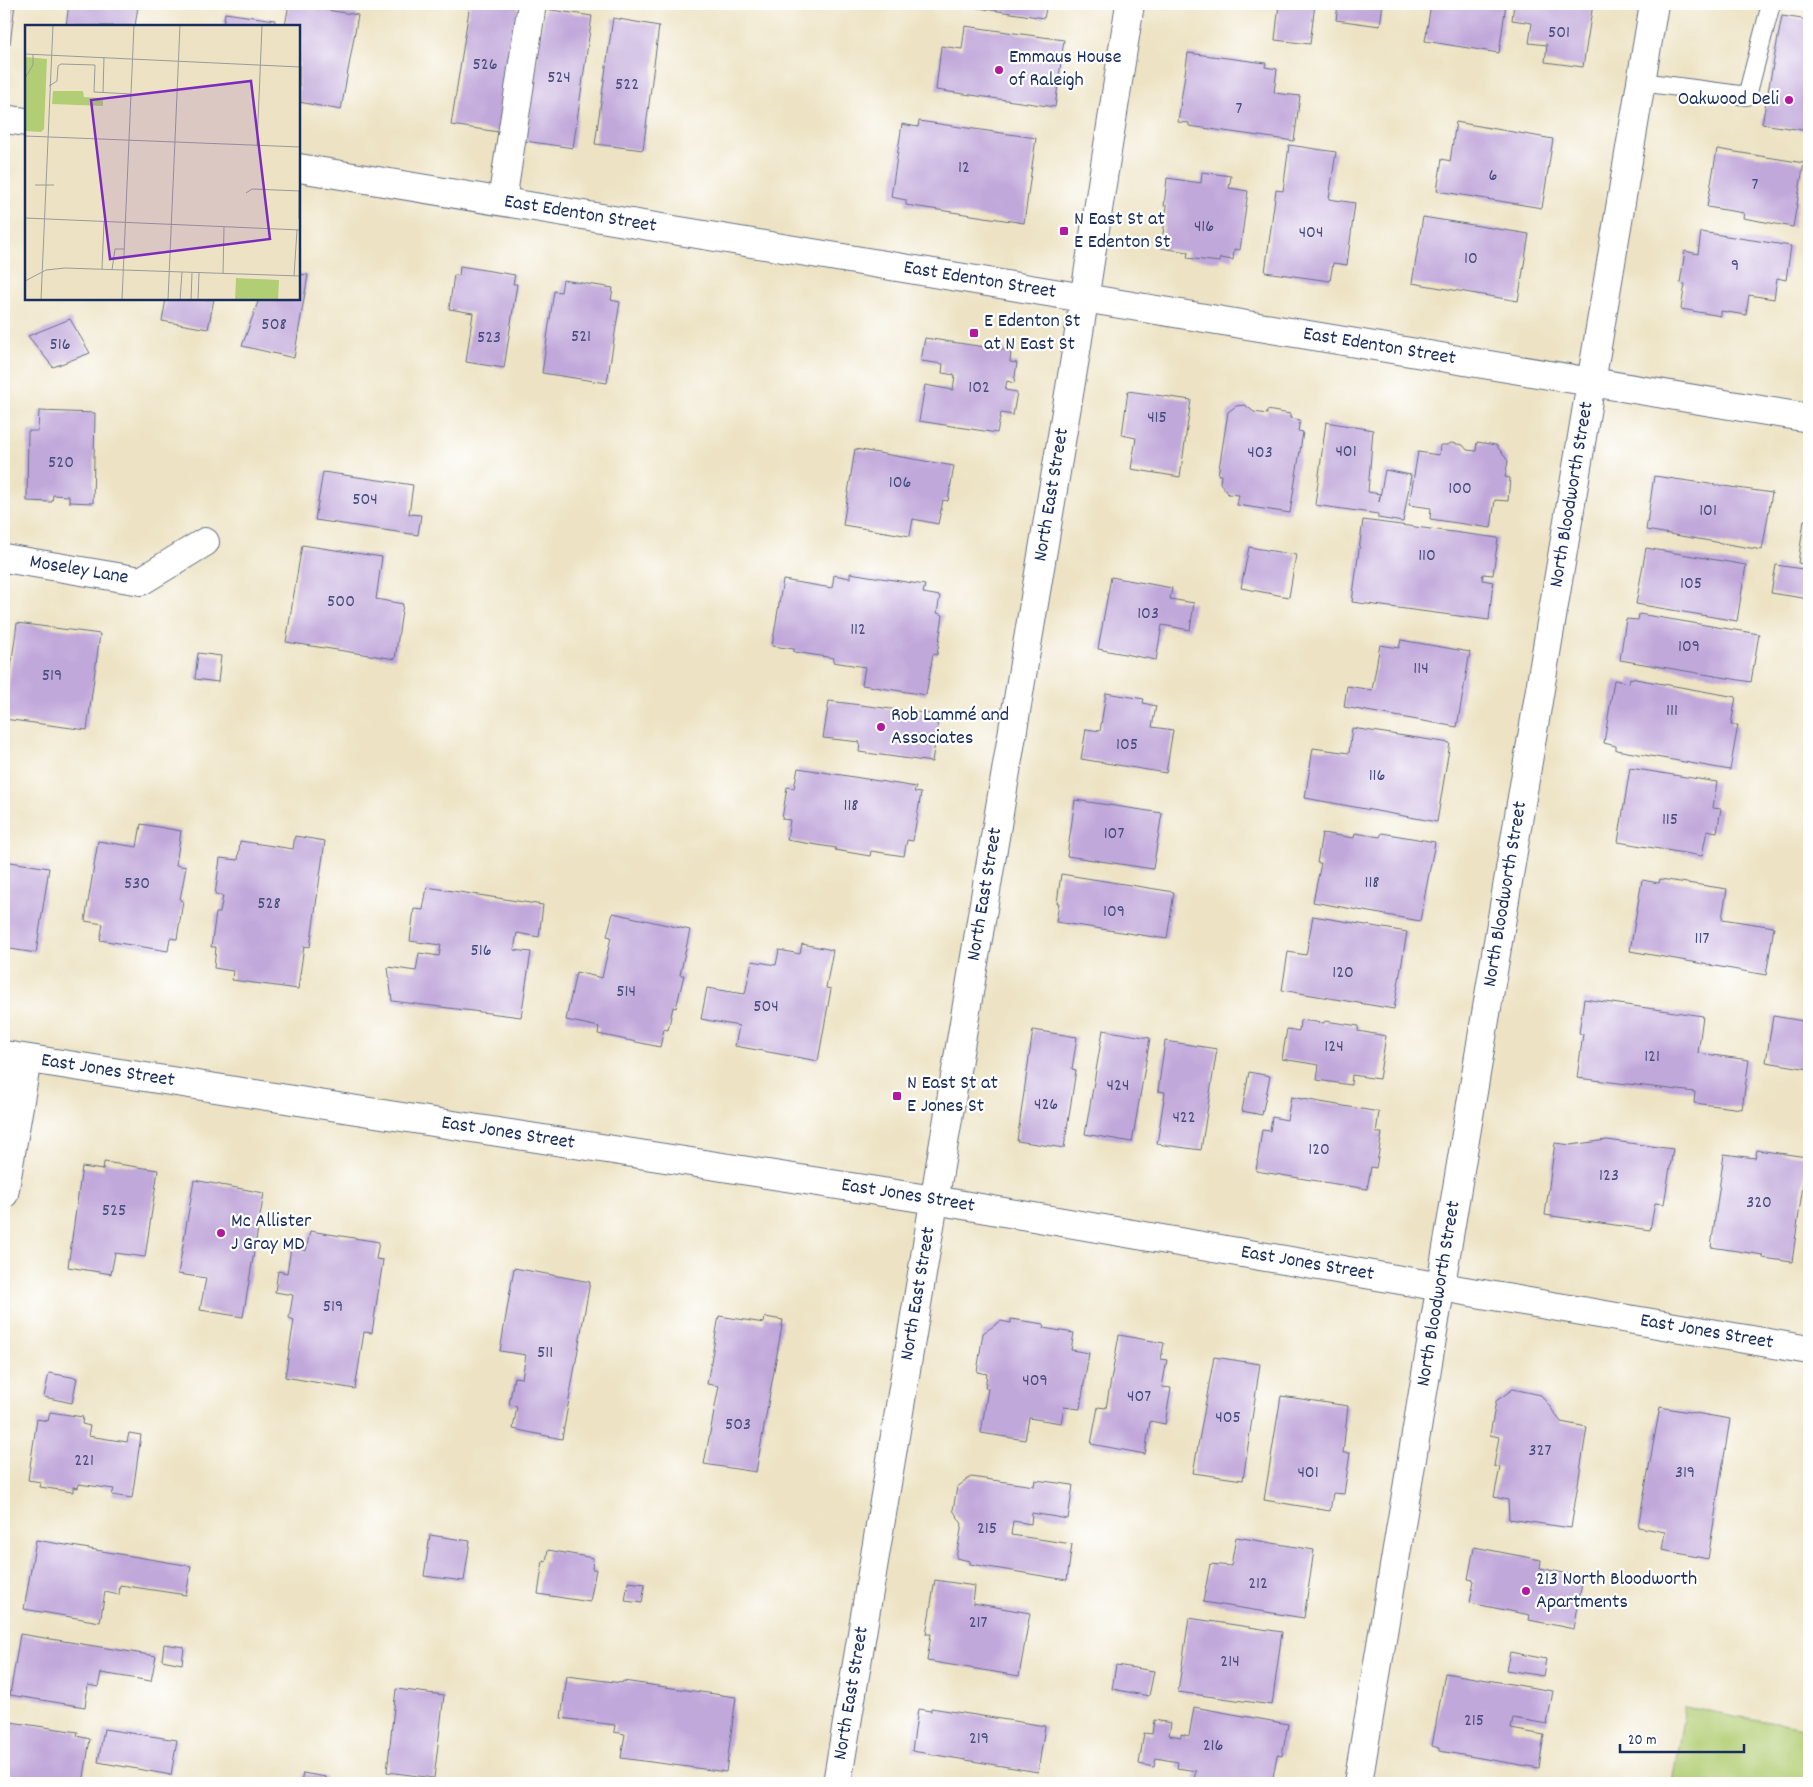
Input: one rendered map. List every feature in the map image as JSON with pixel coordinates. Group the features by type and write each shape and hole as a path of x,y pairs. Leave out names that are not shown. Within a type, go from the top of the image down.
{"street":[{"path":"502,201 532,4"},
{"name":"North East Street","path":"837,1783 1084,298 1130,4"},
{"name":"North Bloodworth Street","path":"1358,1783 1654,4"},
{"path":"4,119 25,122"},
{"name":"East Edenton Street","path":"300,168 1809,418"},
{"name":"Moseley Lane","path":"4,558 141,581 205,542"},
{"path":"4,1194 15,1057"},
{"name":"East Jones Street","path":"15,1057 934,1200 1809,1350"}],"lane":[{"path":"1640,82 1747,96 1771,4"}],"green space":[{"path":"1685,1707 1809,1729 1809,1783 1672,1783"}],"building":[{"path":"4,4 15,4 10,44 4,43"},
{"path":"69,4 121,4 138,6 135,25 66,25"},
{"path":"289,4 358,15 341,110 300,102 300,25 285,25"},
{"path":"470,4 519,4 499,132 451,125"},
{"path":"973,4 1047,4 1044,18 972,7"},
{"path":"1279,4 1315,4 1310,44 1275,40"},
{"path":"1338,4 1383,4 1380,26 1336,20"},
{"path":"1431,4 1506,4 1499,53 1425,41"},
{"path":"1514,4 1593,4 1583,67 1545,62 1547,45 1529,43 1532,23 1512,20"},
{"path":"545,9 592,16 573,148 525,141"},
{"path":"225,13 275,20 274,25 223,25"},
{"path":"1782,16 1809,20 1809,131 1762,124"},
{"path":"613,18 659,26 643,150 595,144"},
{"name":"Emmaus House of Raleigh","path":"965,26 1064,40 1055,107 936,90 941,46 962,49"},
{"path":"1188,53 1266,63 1265,67 1277,69 1274,93 1300,96 1294,141 1189,126 1189,123 1178,122"},
{"path":"919,121 1036,138 1024,223 906,205 906,200 891,197 902,124 918,127"},
{"path":"1456,122 1553,139 1542,208 1437,191 1442,159 1450,161"},
{"path":"1289,145 1336,152 1329,199 1355,203 1347,265 1333,263 1330,281 1265,272 1276,190 1283,191"},
{"path":"1717,149 1804,163 1793,227 1743,218 1744,213 1707,207"},
{"path":"1202,172 1231,176 1229,188 1248,191 1240,250 1234,249 1233,260 1220,258 1219,262 1187,258 1188,252 1161,248 1167,206 1164,206 1167,178 1201,183"},
{"path":"1423,217 1529,234 1518,301 1412,283"},
{"path":"1701,232 1791,246 1786,280 1777,278 1774,299 1749,295 1746,315 1721,311 1721,316 1681,309 1685,284 1680,283 1685,251 1698,254"},
{"path":"460,266 515,275 513,284 517,284 504,368 466,362 473,313 449,309 454,275 459,276"},
{"path":"300,274 308,275 294,358 242,346 259,300 300,300"},
{"path":"563,280 613,288 611,300 620,302 607,383 542,373 554,291 561,292"},
{"path":"166,300 214,300 208,329 162,321"},
{"path":"70,319 90,353 53,367 28,336"},
{"path":"925,338 1011,351 1010,362 1017,363 1014,383 1007,381 1005,390 1017,392 1013,415 1001,413 997,433 919,421 925,385 953,390 955,375 942,373 943,364 921,361"},
{"path":"1128,391 1191,400 1180,477 1131,469 1136,438 1122,435"},
{"path":"1245,405 1254,412 1267,414 1267,410 1290,414 1290,418 1300,420 1298,431 1303,432 1290,513 1237,505 1239,495 1228,494 1220,483 1221,475 1218,475 1228,412 1236,406"},
{"path":"39,411 95,413 93,503 69,502 69,496 53,495 52,502 27,501 28,431 38,431"},
{"path":"1326,422 1373,430 1368,492 1380,494 1379,502 1385,470 1411,475 1403,522 1378,518 1378,514 1315,505"},
{"path":"1477,442 1496,445 1508,461 1505,477 1510,478 1508,501 1495,500 1491,528 1430,519 1431,508 1409,505 1418,452 1439,455 1440,445 1451,443 1463,445 1467,450 1476,451"},
{"path":"855,449 954,466 948,501 943,500 938,524 913,519 910,536 843,525"},
{"path":"323,472 413,485 409,514 421,515 418,535 315,520"},
{"path":"1654,476 1772,493 1762,550 1646,530"},
{"path":"1363,520 1498,538 1493,575 1483,574 1482,580 1493,582 1489,620 1352,602"},
{"path":"1804,520 1809,521 1809,565 1798,563"},
{"path":"302,545 382,557 376,599 403,604 395,659 286,642"},
{"path":"1249,547 1296,555 1289,597 1241,588"},
{"path":"1646,548 1746,565 1737,621 1636,604"},
{"path":"1776,565 1809,570 1809,599 1771,593"},
{"path":"850,573 925,585 923,593 940,596 937,613 943,615 937,655 933,654 926,695 862,685 865,667 833,662 834,658 794,652 794,649 772,646 783,580 832,588 834,575 850,578"},
{"path":"1111,577 1172,588 1170,599 1194,603 1190,630 1162,625 1156,660 1098,649"},
{"path":"1639,614 1759,634 1751,682 1620,660 1626,619 1638,620"},
{"path":"17,623 100,634 87,730 4,719"},
{"path":"1401,640 1470,652 1457,727 1344,707 1347,686 1372,690 1380,645 1399,648"},
{"path":"198,653 221,656 218,682 195,679"},
{"path":"1630,678 1736,697 1731,725 1738,725 1730,770 1616,750 1616,746 1604,743 1614,680 1629,683"},
{"path":"1106,693 1144,699 1143,703 1156,706 1152,727 1173,730 1166,773 1081,759 1086,729 1100,731"},
{"name":"Rob Lammé and Associates","path":"829,701 939,715 932,762 859,752 860,742 823,738"},
{"path":"1352,728 1450,743 1437,822 1305,798 1313,748 1349,753"},
{"path":"798,768 916,787 914,792 921,793 913,841 907,840 904,856 871,851 870,856 787,840 790,820 782,819 787,787 794,788"},
{"path":"1630,768 1717,782 1713,808 1721,809 1717,832 1707,830 1702,856 1618,842"},
{"path":"1075,800 1162,813 1153,869 1067,856"},
{"path":"141,824 181,831 176,865 186,867 180,900 183,901 177,939 170,938 168,951 100,940 103,924 85,921 98,841 137,847"},
{"path":"1322,833 1354,838 1355,833 1380,837 1382,833 1435,842 1420,921 1313,902 1321,863 1317,863"},
{"path":"295,836 325,841 310,947 304,946 298,989 232,980 233,971 214,968 216,947 211,947 216,913 220,913 223,896 215,895 220,858 238,860 240,841 293,849"},
{"path":"4,861 49,868 36,953 4,948"},
{"path":"1061,874 1174,892 1167,939 1056,922"},
{"path":"1660,879 1727,889 1722,919 1774,927 1766,975 1630,951 1642,880 1659,883"},
{"path":"427,887 543,905 539,937 517,933 514,950 531,952 521,1017 392,1001 388,967 416,971 419,953 439,956 441,945 410,941 414,909 423,910"},
{"path":"613,913 690,930 680,975 684,975 676,1008 673,1007 668,1030 664,1029 660,1047 598,1034 599,1027 566,1020 576,972 602,978 611,937 607,936"},
{"path":"1313,916 1407,932 1394,1009 1282,990 1288,952 1306,955"},
{"path":"802,944 833,950 826,988 831,989 818,1061 735,1046 739,1026 701,1019 707,988 745,994 752,961 776,965 779,950 800,954"},
{"path":"1584,999 1703,1016 1698,1053 1749,1060 1742,1109 1694,1103 1695,1092 1577,1078 1583,1034 1579,1033"},
{"path":"1773,1016 1809,1022 1809,1069 1766,1062"},
{"path":"1300,1020 1324,1023 1325,1021 1359,1026 1358,1031 1386,1036 1379,1079 1352,1075 1351,1085 1317,1080 1319,1065 1282,1059 1287,1029 1299,1031"},
{"path":"1033,1030 1077,1037 1072,1069 1076,1070 1064,1148 1017,1141"},
{"path":"1103,1030 1150,1038 1132,1142 1085,1134"},
{"path":"1165,1041 1217,1049 1201,1150 1157,1144 1165,1092 1158,1091"},
{"path":"1249,1072 1270,1076 1262,1115 1242,1111"},
{"path":"1291,1097 1379,1112 1376,1133 1382,1133 1376,1168 1371,1167 1367,1189 1256,1171 1262,1130 1270,1131 1272,1117 1287,1120"},
{"path":"1607,1140 1673,1149 1664,1204 1655,1203 1650,1230 1545,1215 1555,1143 1571,1145"},
{"path":"1757,1150 1807,1157 1792,1262 1763,1258 1763,1255 1711,1247 1724,1154 1755,1158"},
{"path":"104,1162 158,1170 145,1257 115,1253 111,1274 68,1267 82,1167 103,1170"},
{"name":"Mc Allister J Gray MD","path":"194,1180 264,1193 243,1317 200,1310 206,1278 178,1274"},
{"path":"310,1231 379,1242 376,1259 383,1260 372,1333 364,1332 355,1389 285,1377 294,1320 289,1318 293,1295 275,1292 278,1271 287,1273 291,1248 306,1251"},
{"path":"514,1268 590,1282 562,1439 513,1429 517,1406 509,1405 514,1377 522,1378 526,1355 500,1351"},
{"path":"719,1316 764,1323 765,1317 783,1320 756,1472 704,1464 719,1386 707,1384"},
{"path":"1011,1319 1044,1324 1043,1328 1074,1333 1071,1350 1089,1353 1080,1409 1064,1407 1061,1423 1029,1418 1025,1440 981,1433 988,1388 985,1388 987,1374 977,1372 983,1333 1001,1321 1011,1323"},
{"path":"1119,1335 1164,1343 1161,1359 1167,1360 1162,1387 1171,1388 1165,1424 1150,1421 1145,1454 1091,1444 1098,1407 1106,1408"},
{"path":"1214,1357 1260,1364 1243,1480 1193,1473"},
{"path":"49,1373 77,1378 72,1403 44,1397"},
{"path":"1513,1389 1541,1395 1561,1422 1587,1427 1571,1528 1509,1519 1508,1500 1494,1497 1500,1467 1494,1466 1499,1437 1490,1435 1496,1401"},
{"path":"1281,1396 1348,1406 1343,1453 1350,1453 1344,1494 1333,1493 1330,1511 1264,1500"},
{"path":"1660,1407 1730,1419 1708,1559 1662,1550 1665,1532 1638,1527"},
{"path":"50,1412 83,1417 82,1424 90,1426 88,1436 127,1442 129,1433 141,1435 132,1498 112,1495 114,1489 79,1484 78,1488 73,1487 73,1492 40,1487 41,1482 28,1480 37,1419 48,1421"},
{"path":"971,1477 1034,1486 1035,1480 1073,1485 1068,1519 1032,1513 1031,1524 1013,1521 1011,1535 1072,1544 1067,1580 970,1564 970,1561 956,1558 962,1524 953,1510 957,1487"},
{"path":"430,1535 470,1541 464,1581 424,1576"},
{"path":"1236,1537 1314,1550 1304,1618 1203,1602 1210,1564 1231,1566"},
{"path":"36,1540 191,1566 186,1595 120,1585 119,1595 105,1592 100,1622 24,1609"},
{"name":"213 North Bloodworth Apartments","path":"1474,1547 1541,1560 1540,1568 1583,1577 1574,1629 1529,1620 1530,1615 1470,1603 1474,1580 1468,1579"},
{"path":"548,1550 593,1558 592,1569 596,1569 590,1602 538,1594 543,1561 546,1562"},
{"path":"935,1580 975,1586 973,1603 1030,1613 1019,1676 927,1661 931,1634 926,1634"},
{"path":"628,1582 645,1584 642,1603 625,1601"},
{"path":"1189,1618 1282,1632 1272,1705 1178,1692"},
{"path":"20,1634 156,1656 151,1681 101,1673 98,1687 88,1685 85,1707 10,1695"},
{"path":"164,1644 184,1647 182,1664 162,1660"},
{"path":"1510,1652 1546,1659 1543,1676 1506,1670"},
{"path":"1116,1665 1154,1671 1149,1696 1112,1689"},
{"path":"1445,1673 1553,1691 1547,1724 1513,1718 1511,1729 1544,1735 1539,1768 1439,1751 1439,1748 1432,1746"},
{"path":"567,1676 622,1683 623,1681 736,1697 726,1772 621,1758 625,1734 614,1732 615,1725 561,1718"},
{"path":"396,1689 444,1695 434,1778 387,1772"},
{"path":"1194,1707 1288,1724 1282,1756 1277,1755 1272,1783 1217,1783 1194,1779 1196,1771 1177,1768 1178,1762 1156,1758 1154,1767 1139,1764 1144,1733 1152,1734 1154,1720 1171,1723 1169,1735 1181,1737 1181,1734 1189,1736"},
{"path":"931,1708 1045,1726 1038,1772 912,1751 918,1709 931,1711"},
{"path":"4,1721 78,1732 77,1736 90,1739 83,1783 4,1783"},
{"path":"104,1729 177,1740 171,1775 98,1762"},
{"path":"303,1773 326,1777 325,1783 301,1783"}],"place":[{"name":"Emmaus House of Raleigh","path":"999,70"},
{"name":"Oakwood Deli","path":"1789,100"},
{"name":"N East St at E Edenton St","path":"1064,231"},
{"name":"E Edenton St at N East St","path":"974,333"},
{"name":"Rob Lammé and Associates","path":"881,727"},
{"name":"N East St at E Jones St","path":"897,1096"},
{"name":"Mc Allister J Gray MD","path":"221,1233"},
{"name":"213 North Bloodworth Apartments","path":"1526,1591"}]}
